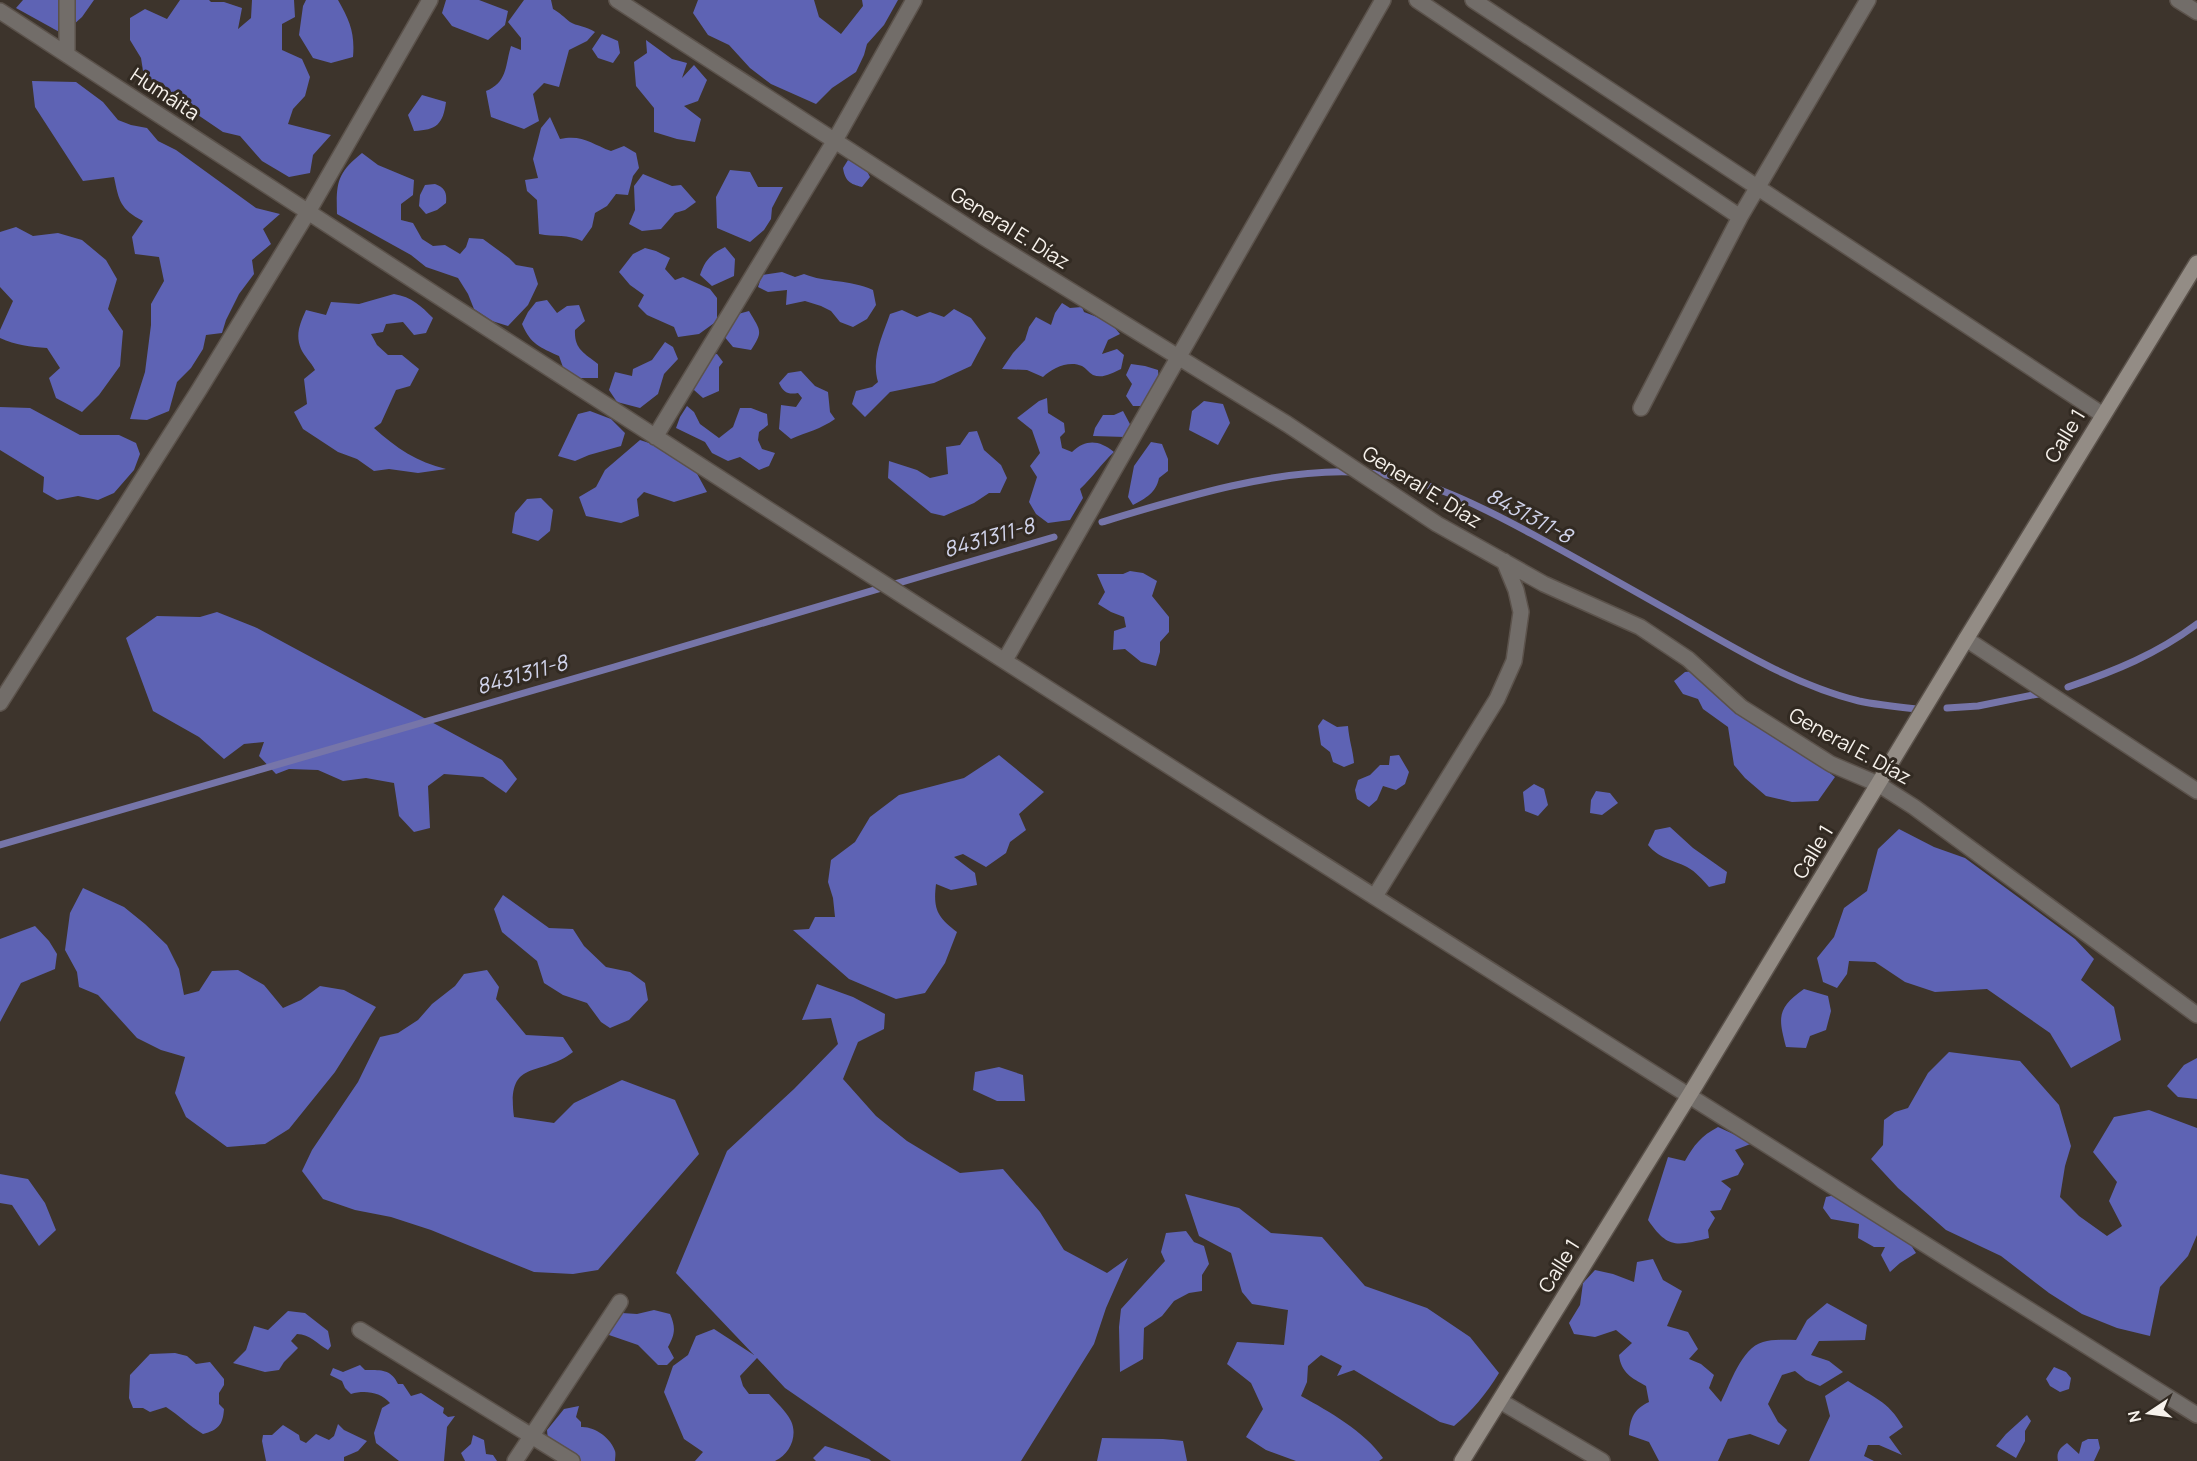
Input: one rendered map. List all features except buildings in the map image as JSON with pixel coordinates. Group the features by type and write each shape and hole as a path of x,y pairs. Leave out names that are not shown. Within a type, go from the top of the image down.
{"street":[{"path":"67,0 67,55"},
{"path":"0,703 199,390 308,212 430,0"},
{"name":"General E. Díaz","path":"616,0 985,238 1287,424 1437,524 1544,584 1640,627 1688,659 1741,707 1831,764 1878,784 1914,807 2197,1015"},
{"path":"655,437 834,142 914,0"},
{"path":"1005,660 1383,0"},
{"path":"1417,0 1740,218"},
{"path":"1473,0 2103,415"},
{"path":"1641,408 1740,218 1868,0"},
{"path":"2178,0 2197,12"},
{"name":"Humáita","path":"0,11 655,437 1688,1096 2197,1415"},
{"name":"Calle 1","path":"1462,1461 2197,263"},
{"path":"1375,896 1497,699 1514,661 1521,612 1516,590 1504,561"},
{"path":"1966,639 2197,791"},
{"path":"514,1461 620,1302"},
{"path":"360,1330 572,1461"},
{"path":"1500,1401 1602,1461"}],"shaded area":[{"path":"23,0 94,0 82,17 63,34 16,8"},
{"path":"180,0 209,0 242,8 238,29 251,18 252,0 294,0 295,17 282,24 282,50 302,59 310,77 305,96 293,109 288,124 331,135 313,155 310,173 289,177 262,161 240,136 223,132 173,98 163,83 144,77 141,58 130,40 130,18 145,9 167,19"},
{"path":"306,0 338,0 351,27 353,57 331,63 313,58 299,35"},
{"path":"446,0 479,0 508,11 505,25 488,40 452,26 442,13"},
{"path":"524,0 551,0 553,9 570,22 595,32 587,41 569,50 559,87 544,83 533,94 539,121 524,129 491,117 486,91 502,78 511,46 521,50 521,38 508,22"},
{"path":"698,0 814,0 819,17 841,34 863,6 862,0 898,0 884,25 867,44 856,72 832,88 816,104 771,84 750,68 729,45 708,35 693,13"},
{"path":"602,34 618,41 620,53 613,63 598,58 592,49"},
{"path":"646,40 672,59 687,63 682,78 694,65 707,80 698,101 684,106 701,119 695,142 654,132 654,108 636,86 634,62 647,53"},
{"path":"32,81 76,82 103,102 118,120 147,128 158,141 176,150 256,208 280,214 263,229 271,244 252,260 254,274 239,294 222,333 206,335 203,349 191,368 177,382 169,411 147,420 130,419 145,372 151,325 151,304 164,281 159,257 135,254 132,237 143,221 129,212 122,204 114,177 83,181 35,107"},
{"path":"422,95 446,102 445,110 441,121 433,127 414,131 408,115"},
{"path":"550,117 560,139 587,140 611,151 624,146 636,153 639,168 633,176 628,195 616,194 607,206 595,213 592,227 582,241 566,236 539,234 537,200 527,191 525,180 538,178 533,159 541,128"},
{"path":"362,153 378,165 414,180 413,195 401,204 401,220 413,223 422,239 433,246 445,245 460,254 469,238 483,239 516,265 533,268 538,284 528,305 508,326 492,321 474,309 458,278 426,267 411,255 337,214 340,179 347,167"},
{"path":"848,160 865,167 870,177 862,187 851,183 845,176 843,168"},
{"path":"730,170 750,172 758,187 783,187 772,208 771,219 764,230 750,242 717,228 716,197"},
{"path":"643,174 672,186 681,185 696,202 685,210 675,213 661,229 642,231 629,224 635,210 634,186"},
{"path":"435,184 445,191 446,203 426,214 419,206 420,195 425,185"},
{"path":"16,227 33,236 58,233 82,240 106,260 117,279 108,309 123,331 120,366 99,395 82,412 56,398 49,378 60,368 47,348 23,345 0,338 0,330 13,301 0,287 0,232"},
{"path":"725,247 735,259 734,276 712,286 700,275 709,258"},
{"path":"645,248 670,258 665,269 675,280 683,277 710,289 717,298 717,321 699,334 678,337 674,327 647,315 638,306 644,295 630,285 619,272 633,254"},
{"path":"782,272 795,277 804,274 846,282 873,290 876,305 867,319 853,327 840,322 831,311 821,306 805,301 786,305 787,290 768,292 758,287 762,275"},
{"path":"394,294 411,300 433,318 426,333 414,335 403,322 386,324 383,332 371,334 377,345 388,355 402,355 419,369 410,386 396,390 381,423 374,428 407,453 446,469 418,473 389,469 374,471 357,459 338,452 303,429 294,412 307,404 304,379 315,370 302,352 298,339 306,310 326,315 331,302 359,304"},
{"path":"547,300 557,313 567,306 579,305 585,321 575,330 576,342 584,353 598,364 598,378 579,378 564,370 559,356 541,347 529,337 522,324 536,302"},
{"path":"1062,303 1070,308 1082,307 1084,312 1110,322 1120,334 1108,340 1102,354 1117,349 1124,355 1121,369 1107,375 1097,376 1077,364 1066,364 1043,377 1027,370 1002,369 1025,340 1029,327 1036,317 1051,325"},
{"path":"954,309 971,318 986,338 971,366 934,383 890,392 865,417 852,404 856,391 872,387 878,382 877,356 890,314 902,310 917,317 930,312 944,317"},
{"path":"749,311 759,330 758,339 751,350 733,347 723,335 738,314"},
{"path":"665,342 673,347 678,359 664,374 658,394 640,408 617,402 609,390 615,372 632,376 633,369 652,360"},
{"path":"717,354 723,362 719,367 719,391 703,398 694,390 690,368 699,356"},
{"path":"1131,364 1158,370 1159,382 1142,406 1133,406 1126,396 1132,384 1126,375"},
{"path":"801,371 815,386 828,392 830,412 835,419 791,439 779,429 781,405 796,407 802,398 798,393 786,392 779,383 788,373"},
{"path":"1047,398 1048,413 1064,423 1065,432 1060,437 1062,448 1072,452 1087,443 1098,443 1114,452 1080,489 1083,498 1070,520 1048,523 1036,514 1029,502 1037,477 1030,466 1040,453 1032,430 1017,418 1039,401"},
{"path":"1204,401 1223,404 1230,423 1218,445 1189,430 1192,411"},
{"path":"687,406 694,412 700,424 719,438 733,427 740,408 751,408 767,414 768,425 759,432 758,440 762,449 775,453 769,466 759,470 740,457 728,461 712,453 705,442 676,428"},
{"path":"0,407 30,408 80,435 119,435 136,443 140,454 134,470 114,493 98,500 78,496 57,500 43,492 44,477 0,450"},
{"path":"590,411 611,419 625,433 621,446 575,461 558,456 578,414"},
{"path":"1123,411 1131,426 1125,437 1093,436 1103,415 1114,415"},
{"path":"977,431 984,450 1001,465 1007,478 1000,493 989,493 974,503 944,516 931,513 888,478 889,461 917,470 930,478 948,474 946,447 960,445 969,432"},
{"path":"640,440 664,448 695,470 707,492 674,502 644,492 637,499 639,516 621,523 586,516 579,497 596,487 605,470"},
{"path":"1151,442 1162,444 1168,459 1168,471 1159,478 1156,488 1150,494 1133,505 1128,497 1134,466"},
{"path":"541,498 553,510 550,531 538,541 512,533 515,513 527,499"},
{"path":"1130,571 1143,573 1157,581 1152,596 1169,617 1169,632 1160,642 1156,666 1141,662 1125,649 1113,650 1114,631 1126,627 1124,617 1098,604 1105,592 1097,574 1123,574"},
{"path":"217,612 257,628 502,760 517,779 506,793 483,777 444,774 428,786 430,828 414,832 399,816 394,783 366,778 343,781 318,770 289,769 276,774 259,756 264,742 244,744 224,759 199,737 153,711 126,638 157,616 200,617"},
{"path":"1694,671 1835,777 1818,801 1792,802 1766,796 1745,778 1734,765 1728,727 1703,709 1698,699 1683,694 1674,681 1685,672"},
{"path":"1323,719 1337,727 1348,726 1354,763 1344,767 1333,762 1330,752 1321,745 1318,726"},
{"path":"999,755 1044,792 1019,814 1026,830 1010,842 1006,853 986,867 963,854 954,857 975,873 977,885 951,890 936,884 935,900 938,912 945,922 957,932 945,963 925,993 896,999 849,979 793,930 809,929 815,917 835,917 828,882 831,860 855,842 870,817 899,795 964,778"},
{"path":"1399,755 1409,772 1405,784 1396,790 1383,786 1377,800 1369,807 1357,799 1355,790 1358,780 1370,775 1380,765 1389,765 1390,756"},
{"path":"1534,784 1544,789 1548,805 1538,816 1525,811 1523,792"},
{"path":"1596,791 1610,793 1618,803 1602,815 1590,813 1591,800"},
{"path":"1670,827 1693,848 1727,872 1725,883 1709,887 1690,869 1652,850 1648,845 1655,830"},
{"path":"1899,829 1934,847 1965,858 2075,939 2094,959 2081,980 2114,1007 2121,1040 2071,1068 2050,1033 1987,989 1935,992 1905,982 1875,962 1849,961 1847,974 1837,988 1823,982 1817,958 1834,937 1844,908 1867,891 1878,849"},
{"path":"83,888 124,907 167,945 179,969 184,995 199,991 212,971 238,970 264,985 283,1008 301,1000 320,986 344,990 376,1007 335,1072 289,1129 265,1144 227,1147 186,1117 175,1093 185,1057 161,1050 137,1038 98,995 79,987 77,972 65,950 70,913"},
{"path":"503,895 549,928 573,929 584,946 606,967 630,972 645,983 648,1000 629,1020 610,1028 601,1022 587,1003 563,995 544,983 537,961 502,932 494,909"},
{"path":"35,926 57,954 55,969 21,983 0,1022 0,939"},
{"path":"487,970 499,987 496,999 526,1035 563,1037 573,1052 561,1060 520,1077 515,1085 513,1098 514,1117 554,1123 574,1103 622,1080 675,1100 699,1154 598,1270 573,1274 534,1272 431,1230 323,1199 302,1171 312,1150 358,1082 380,1037 398,1033 418,1020 432,1004 455,986 464,974"},
{"path":"817,984 853,997 885,1014 884,1029 858,1042 843,1079 876,1116 907,1141 960,1173 1003,1169 1040,1212 1064,1250 1107,1273 1128,1258 1106,1308 1094,1344 1021,1461 891,1461 785,1388 757,1358 740,1376 749,1394 769,1394 789,1417 794,1433 785,1454 775,1461 695,1461 703,1452 684,1439 664,1392 673,1366 688,1355 696,1336 714,1329 754,1355 676,1273 727,1151 794,1089 838,1044 831,1018 802,1020"},
{"path":"1804,989 1828,996 1831,1011 1826,1030 1810,1036 1806,1048 1786,1047 1782,1014 1789,1002"},
{"path":"1949,1052 2020,1061 2059,1105 2071,1146 2060,1197 2079,1216 2107,1236 2122,1226 2109,1201 2117,1182 2093,1152 2114,1117 2149,1110 2197,1128 2197,1235 2188,1256 2160,1287 2150,1336 2117,1328 2082,1314 2049,1293 2001,1256 1946,1230 1898,1188 1871,1159 1883,1145 1884,1120 1895,1112 1908,1108 1928,1073"},
{"path":"2197,1058 2197,1099 2178,1097 2167,1086 2184,1065"},
{"path":"999,1067 1023,1075 1025,1101 997,1101 973,1090 975,1072"},
{"path":"1718,1127 1753,1143 1735,1150 1744,1164 1738,1175 1721,1181 1731,1189 1721,1210 1710,1211 1715,1218 1708,1230 1709,1238 1688,1243 1667,1241 1648,1220 1668,1157 1685,1161 1698,1141"},
{"path":"0,1174 28,1179 45,1203 56,1230 39,1246 12,1205 0,1203"},
{"path":"1185,1194 1239,1208 1271,1233 1322,1237 1365,1286 1427,1308 1470,1337 1499,1373 1479,1401 1454,1426 1440,1422 1354,1370 1337,1376 1342,1366 1321,1355 1308,1366 1307,1382 1301,1396 1356,1431 1383,1458 1379,1461 1296,1461 1266,1450 1246,1437 1263,1409 1251,1383 1227,1364 1237,1342 1284,1345 1288,1310 1252,1304 1242,1292 1231,1253 1199,1236"},
{"path":"1835,1195 1909,1242 1916,1253 1890,1272 1881,1255 1885,1247 1874,1247 1858,1238 1859,1224 1831,1219 1823,1208 1826,1197"},
{"path":"1186,1231 1194,1242 1204,1246 1209,1264 1202,1275 1202,1291 1189,1293 1174,1301 1162,1316 1144,1328 1143,1359 1120,1372 1121,1309 1165,1261 1161,1252 1166,1233"},
{"path":"1653,1259 1663,1280 1682,1291 1667,1326 1688,1332 1698,1349 1689,1359 1701,1364 1714,1375 1709,1388 1721,1402 1737,1368 1748,1352 1767,1341 1796,1340 1807,1320 1827,1303 1867,1325 1865,1340 1819,1341 1811,1355 1829,1361 1843,1372 1820,1386 1806,1380 1795,1371 1782,1375 1768,1404 1778,1422 1787,1430 1779,1445 1750,1434 1728,1439 1718,1461 1659,1461 1649,1442 1629,1435 1634,1415 1649,1402 1646,1386 1628,1374 1620,1361 1619,1355 1632,1343 1616,1330 1595,1337 1574,1334 1569,1323 1580,1305 1583,1283 1595,1270 1634,1282 1637,1262"},
{"path":"654,1310 670,1314 674,1327 668,1347 674,1358 667,1365 658,1365 638,1345 609,1335 612,1320 622,1313 637,1314"},
{"path":"288,1311 305,1313 328,1331 331,1346 328,1350 310,1337 297,1334 291,1341 298,1348 279,1370 265,1372 233,1363 246,1350 254,1326 268,1330"},
{"path":"175,1353 187,1356 196,1364 210,1362 224,1379 224,1385 219,1393 219,1404 224,1409 222,1419 219,1426 212,1431 203,1434 166,1407 150,1412 143,1408 133,1408 129,1398 130,1375 150,1354"},
{"path":"360,1365 365,1370 381,1370 389,1373 398,1384 403,1384 411,1396 421,1393 444,1408 443,1413 448,1417 455,1416 447,1427 444,1461 399,1461 376,1443 374,1433 382,1408 390,1403 382,1396 372,1393 351,1394 342,1381 330,1375 333,1368 343,1372"},
{"path":"2054,1367 2066,1372 2071,1378 2069,1389 2060,1392 2050,1386 2046,1379"},
{"path":"1848,1381 1879,1400 1897,1418 1903,1427 1889,1437 1902,1455 1879,1445 1868,1445 1864,1456 1874,1461 1809,1461 1830,1416 1825,1396"},
{"path":"579,1406 576,1417 581,1422 581,1427 591,1428 606,1437 615,1451 615,1461 560,1461 548,1441 547,1430 564,1409"},
{"path":"2027,1415 2031,1421 2025,1431 2025,1441 2016,1458 1996,1446"},
{"path":"338,1424 344,1430 367,1441 358,1451 344,1457 344,1461 266,1461 263,1435 272,1435 283,1425 299,1435 300,1440 306,1443 316,1434 329,1440 334,1436"},
{"path":"473,1435 484,1440 486,1454 493,1455 497,1461 465,1461 461,1453 471,1444"},
{"path":"1102,1438 1183,1441 1187,1461 1097,1461"},
{"path":"2088,1439 2098,1439 2100,1448 2094,1461 2058,1461 2059,1450 2067,1443 2079,1454 2082,1442"},
{"path":"825,1446 871,1461 816,1461 813,1458"}],"waterway":[{"name":"8431311-8","path":"1102,522 1194,495 1258,480 1322,472 1353,472"},
{"name":"8431311-8","path":"1368,473 1411,480 1473,504 1550,544 1741,652 1787,675 1859,701 1917,709"},
{"name":"8431311-8","path":"0,845 1054,537"},
{"name":"8431311-8","path":"2068,687 2135,661 2167,644 2197,624"},
{"name":"8431311-8","path":"1947,708 1978,706 2038,694"}]}
